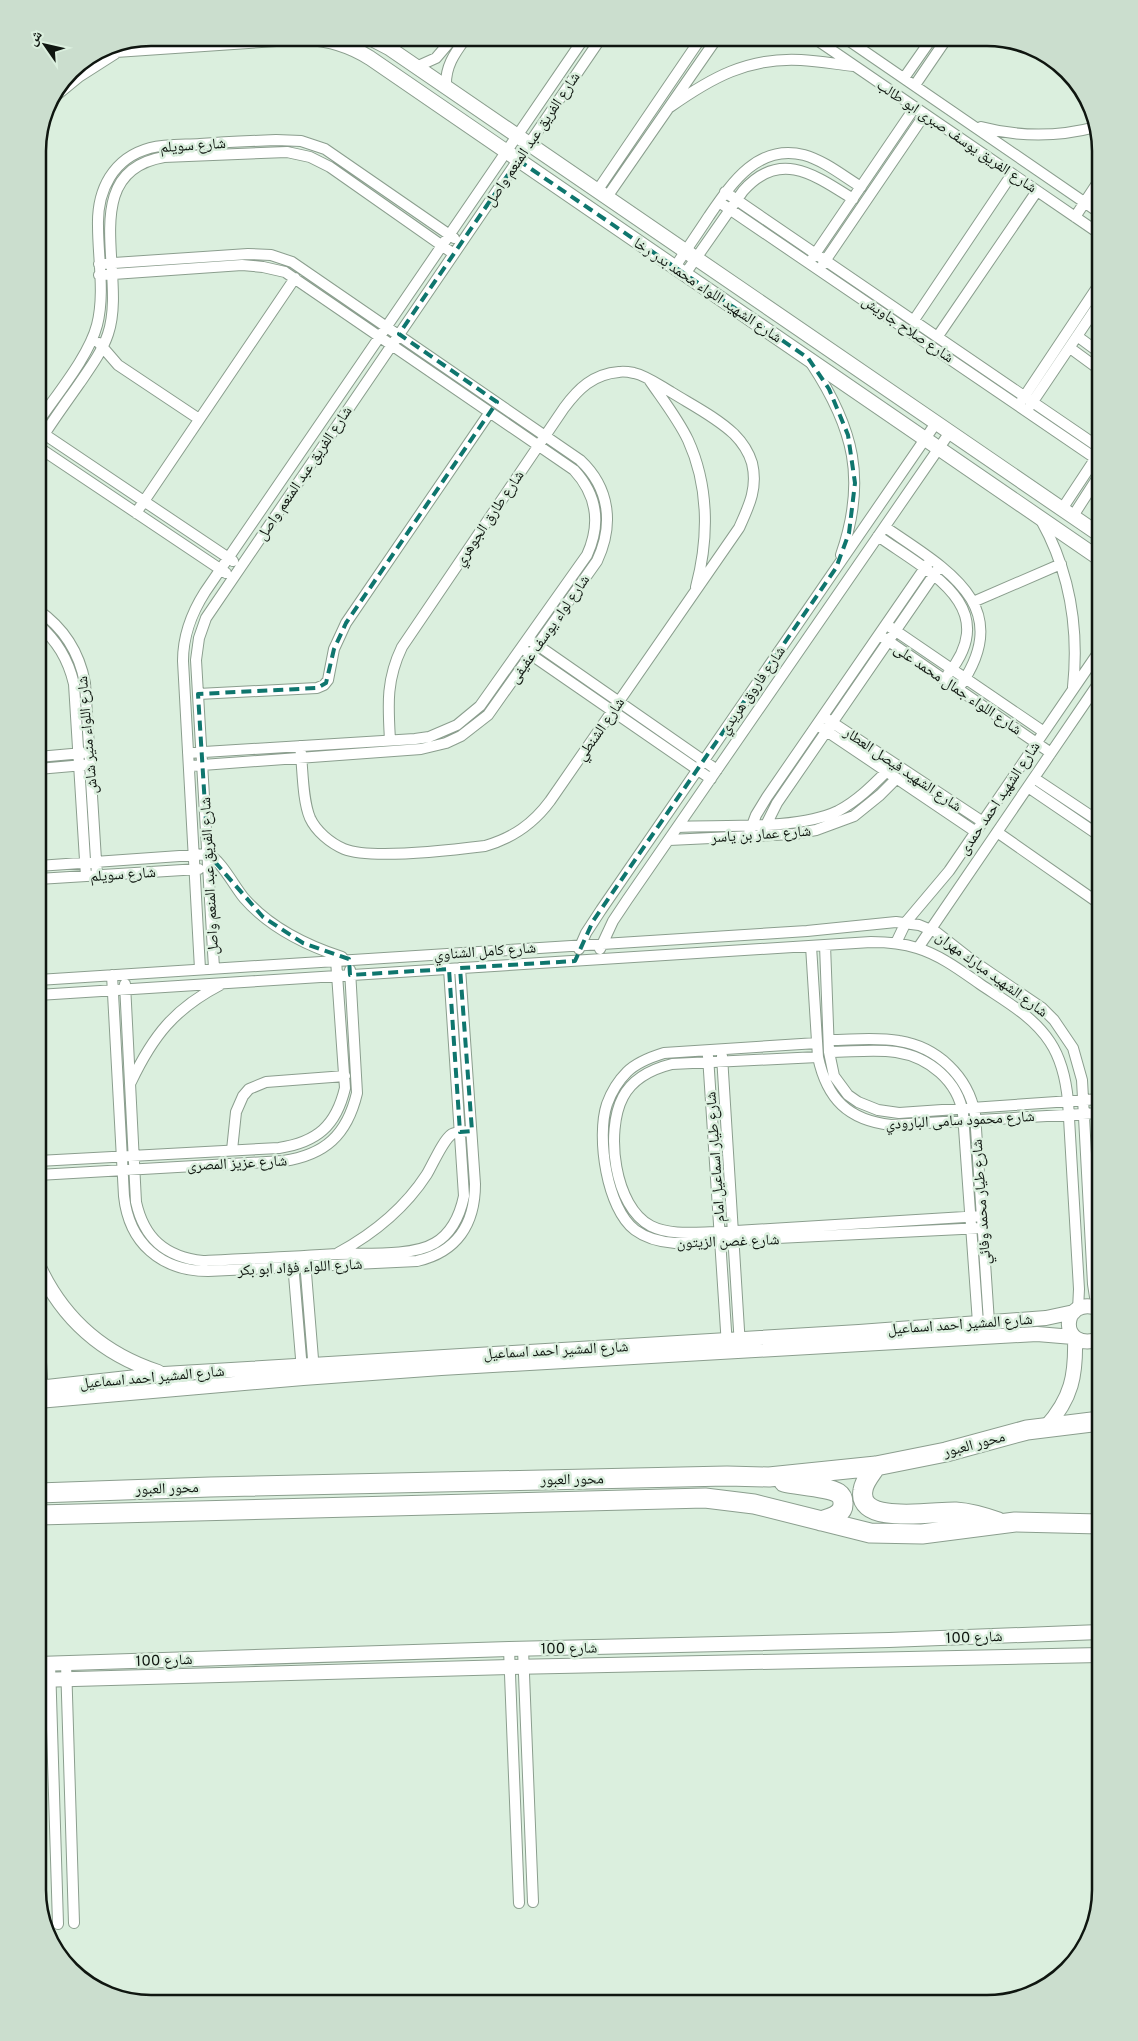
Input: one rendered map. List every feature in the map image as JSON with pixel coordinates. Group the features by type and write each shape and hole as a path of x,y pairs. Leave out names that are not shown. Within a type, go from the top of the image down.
{"highway":[{"name":"محور العبور","path":"46,1493 379,1483 727,1476 769,1477 876,1466 910,1460 1027,1430 1092,1422"},
{"path":"876,1466 862,1491 863,1500 874,1511 893,1514 956,1512 1000,1523"},
{"path":"769,1477 837,1493 843,1501 841,1512 821,1521"},
{"name":"محور العبور","path":"46,1515 704,1498 754,1504 870,1533 948,1532 1000,1523 1030,1522 1092,1528"}],"street":[{"path":"129,48 166,46"},
{"name":"شارع الشهيد اللواء محمد بدر رخا","path":"344,46 366,56 1092,553"},
{"name":"شارع الشهيد اللواء محمد بدر رخا","path":"383,46 1092,529"},
{"path":"416,67 436,58 446,46"},
{"path":"446,88 446,75 449,63 461,46"},
{"name":"شارع الفريق عبد المنعم واصل","path":"200,969 183,661 186,633 197,606 579,46"},
{"name":"شارع الفريق عبد المنعم واصل","path":"214,968 196,660 202,628 211,609 232,577 596,46"},
{"path":"602,194 696,46"},
{"path":"602,194 670,107 712,46"},
{"name":"شارع الفريق يوسف صبرى ابو طالب","path":"826,46 1092,228"},
{"name":"شارع الفريق يوسف صبرى ابو طالب","path":"857,46 1092,206"},
{"path":"904,78 926,46"},
{"path":"915,86 942,46"},
{"path":"84,70 108,56"},
{"path":"670,107 716,76 760,62 802,60 855,66"},
{"path":"810,262 915,107"},
{"path":"820,269 925,114"},
{"path":"972,124 1009,133 1039,135 1061,134 1089,128"},
{"name":"شارع سويلم","path":"46,410 81,359 94,334 100,313 98,212 104,185 111,173 140,151 162,146 276,140 288,140 313,145 325,149 346,162 461,243"},
{"name":"شارع سويلم","path":"46,425 102,348 112,319 112,203 120,182 139,165 151,160 174,157 282,152 310,157 330,167 454,254"},
{"path":"691,255 719,202 734,180 755,164 776,155 791,154 814,159 861,187"},
{"path":"680,270 752,181 772,171 784,168 807,171 853,199"},
{"path":"914,320 1012,174"},
{"path":"1074,217 1092,190"},
{"path":"938,336 1037,191"},
{"name":"شارع صلاح جاويش","path":"725,192 1029,399 1092,447"},
{"name":"شارع صلاح جاويش","path":"719,202 1023,408 1092,448"},
{"path":"1087,225 1092,219"},
{"name":"شارع لواء يوسف عفيفى","path":"99,264 248,254 276,257 302,267 580,460 597,479 605,497 608,523 606,538 597,561 488,715 461,736 446,744 422,749 188,766"},
{"name":"شارع لواء يوسف عفيفى","path":"100,275 242,265 274,269 295,278 574,470 583,480 594,503 596,530 587,555 480,706 457,726 429,737 188,753"},
{"path":"136,513 295,278"},
{"path":"1023,408 1092,295"},
{"path":"1029,399 1070,348 1092,314"},
{"path":"94,334 102,348 118,365 199,419"},
{"path":"1077,336 1092,347"},
{"path":"1070,348 1092,364"},
{"path":"808,358 840,411 848,434 853,459 855,484 853,508 849,533 836,568"},
{"name":"شارع طارق الجوهري","path":"390,740 388,691 393,668 402,647 572,397 582,386 593,379 606,374 620,372 634,373 648,378 664,388"},
{"path":"648,378 687,438 702,482 705,506 705,536 702,566 694,594"},
{"name":"شارع الشنطي","path":"300,746 306,804 310,818 319,831 330,841 358,853 378,854 485,846 515,835 540,814 739,528 754,491 751,461 745,448 736,436 712,416 664,388"},
{"path":"198,694 317,688 326,683 330,676 334,649 346,623 490,412"},
{"name":"شارع فاروق هريدي","path":"575,961 580,945 593,922 936,423"},
{"name":"شارع فاروق هريدي","path":"597,960 602,944 614,921 950,432"},
{"path":"46,435 240,566"},
{"path":"46,451 232,577"},
{"path":"1068,512 1092,466"},
{"path":"1068,512 1092,484"},
{"path":"1040,517 1061,564 1067,585 1074,626 1075,662 1073,690"},
{"path":"885,527 940,566 961,584 973,602 979,624 980,642 976,660 958,689"},
{"path":"878,536 956,595 966,618 967,633 964,649 944,679"},
{"path":"748,836 752,824 767,798 931,559"},
{"path":"973,602 1061,564"},
{"path":"761,835 777,803 940,566"},
{"name":"شارع اللواء منير شاش","path":"46,621 62,631 78,655 85,682 98,876"},
{"name":"شارع اللواء جمال محمد على","path":"886,624 1044,732"},
{"name":"شارع اللواء منير شاش","path":"46,627 57,643 70,670 76,699 86,876"},
{"name":"شارع اللواء جمال محمد على","path":"879,634 1051,753"},
{"path":"528,639 717,770"},
{"path":"522,648 711,779"},
{"name":"شارع الشهيد احمد حمدى","path":"896,943 906,922 939,884 1092,662"},
{"name":"شارع الشهيد احمد حمدى","path":"918,948 1092,695"},
{"name":"شارع الشهيد فيصل العطار","path":"823,716 983,822"},
{"name":"شارع الشهيد فيصل العطار","path":"816,725 976,832"},
{"path":"46,756 89,753"},
{"path":"46,768 90,764"},
{"name":"شارع عمار بن ياسر","path":"678,827 765,824 812,819 838,810 857,798 886,772"},
{"path":"1034,778 1092,817"},
{"name":"شارع عمار بن ياسر","path":"669,840 802,832 844,820 864,809 896,779"},
{"path":"1028,787 1092,831"},
{"path":"997,832 1092,898"},
{"path":"208,854 217,860 230,881 246,900 269,922 303,943 349,959"},
{"name":"شارع سويلم","path":"46,865 208,854"},
{"name":"شارع سويلم","path":"46,879 208,869"},
{"name":"شارع كامل الشناوي","path":"46,979 814,931 885,922 906,922 931,929"},
{"name":"شارع الشهيد مبارك مهران","path":"931,929 944,937 973,961 1031,1000 1054,1020 1069,1040 1079,1064 1083,1099 1092,1265"},
{"name":"شارع كامل الشناوي","path":"46,994 825,945 896,943 918,948"},
{"name":"شارع محمود سامى البارودي","path":"825,945 830,1064 840,1086 848,1095 868,1107 899,1113 1092,1099"},
{"name":"شارع محمود سامى البارودي","path":"812,946 818,1057 827,1087 836,1100 861,1119 876,1124 891,1125 1092,1114"},
{"name":"شارع الشهيد مبارك مهران","path":"918,948 957,968 1034,1022 1052,1044 1058,1057 1066,1084 1068,1100 1079,1289 1076,1311"},
{"name":"شارع عزيز المصرى","path":"46,1174 283,1161 301,1158 318,1152 333,1141 344,1127 353,1111 357,1093 349,959"},
{"name":"شارع عزيز المصرى","path":"46,1161 278,1148 295,1146 310,1140 324,1130 334,1118 342,1104 346,1088 336,960"},
{"name":"شارع اللواء فؤاد ابو بكر","path":"124,974 136,1202 139,1215 153,1239 170,1252 189,1260 293,1262 417,1261 435,1256 452,1245 463,1233 471,1218 475,1201 472,1131 460,968"},
{"name":"شارع اللواء فؤاد ابو بكر","path":"305,1262 335,1254 411,1251 429,1246 445,1236 461,1211 464,1196 449,969"},
{"name":"شارع اللواء فؤاد ابو بكر","path":"112,975 126,1207 136,1234 150,1251 168,1264 182,1269 196,1271 293,1262"},
{"path":"130,1083 142,1058 164,1027 184,1008 224,983"},
{"name":"شارع طيار محمد وفائي","path":"829,1040 881,1039 913,1044 927,1050 951,1068 969,1093 974,1108 982,1216 983,1323"},
{"name":"شارع غصن الزيتون","path":"817,1043 664,1053 649,1058 627,1071 613,1090 606,1105 603,1122 608,1181 618,1209 625,1221 648,1238 661,1242 675,1243 720,1237 982,1216"},
{"path":"911,1056 913,1044"},
{"name":"شارع طيار اسماعيل امام","path":"721,1049 733,1236 734,1346"},
{"name":"شارع طيار اسماعيل امام","path":"708,1050 720,1237 734,1346"},
{"name":"شارع طيار محمد وفائي","path":"829,1052 896,1052 911,1056 934,1067 958,1096 964,1121 971,1228 983,1323"},
{"name":"شارع غصن الزيتون","path":"720,1237 652,1226 642,1220 630,1206 619,1179 616,1151 615,1123 623,1096 632,1084 644,1074 672,1064 818,1057"},
{"path":"232,1150 236,1112 243,1096 249,1089 266,1082 345,1076"},
{"path":"335,1254 365,1237 392,1215 426,1176 448,1137 460,1132 472,1131"},
{"path":"608,1181 619,1179"},
{"name":"شارع غصن الزيتون","path":"733,1236 982,1228"},
{"path":"293,1262 308,1371"},
{"path":"305,1262 308,1371"},
{"path":"46,1280 67,1313 99,1343 137,1365 164,1374"},
{"name":"شارع المشير احمد اسماعيل","path":"46,1393 164,1374 441,1368 734,1346 1046,1318 1086,1307 1092,1308"},
{"path":"1046,1427 1062,1408 1071,1388 1076,1360 1074,1337 1068,1324 1076,1311"},
{"name":"شارع المشير احمد اسماعيل","path":"734,1346 1038,1334 1074,1337 1087,1342 1092,1341"},
{"name":"شارع المشير احمد اسماعيل","path":"46,1393 308,1371"},
{"name":"شارع 100","path":"46,1664 516,1649 889,1640 1092,1632"},
{"path":"516,1649 527,1749 533,1902"},
{"name":"شارع 100","path":"46,1680 518,1667 1092,1655"},
{"path":"66,1663 74,1923"},
{"path":"518,1667 513,1749 519,1903"},
{"path":"46,1708 55,1832 58,1924"},
{"path":"513,1749 527,1749"},
{"path":"55,1832 71,1831"}],"highlighted area":[{"path":"518,160 808,358 829,389 848,435 855,483 849,533 836,568 593,921 575,961 460,968 472,1131 460,1132 449,969 350,975 349,959 303,943 263,917 208,854 198,694 317,688 326,683 334,649 346,623 497,402 399,334"}]}
